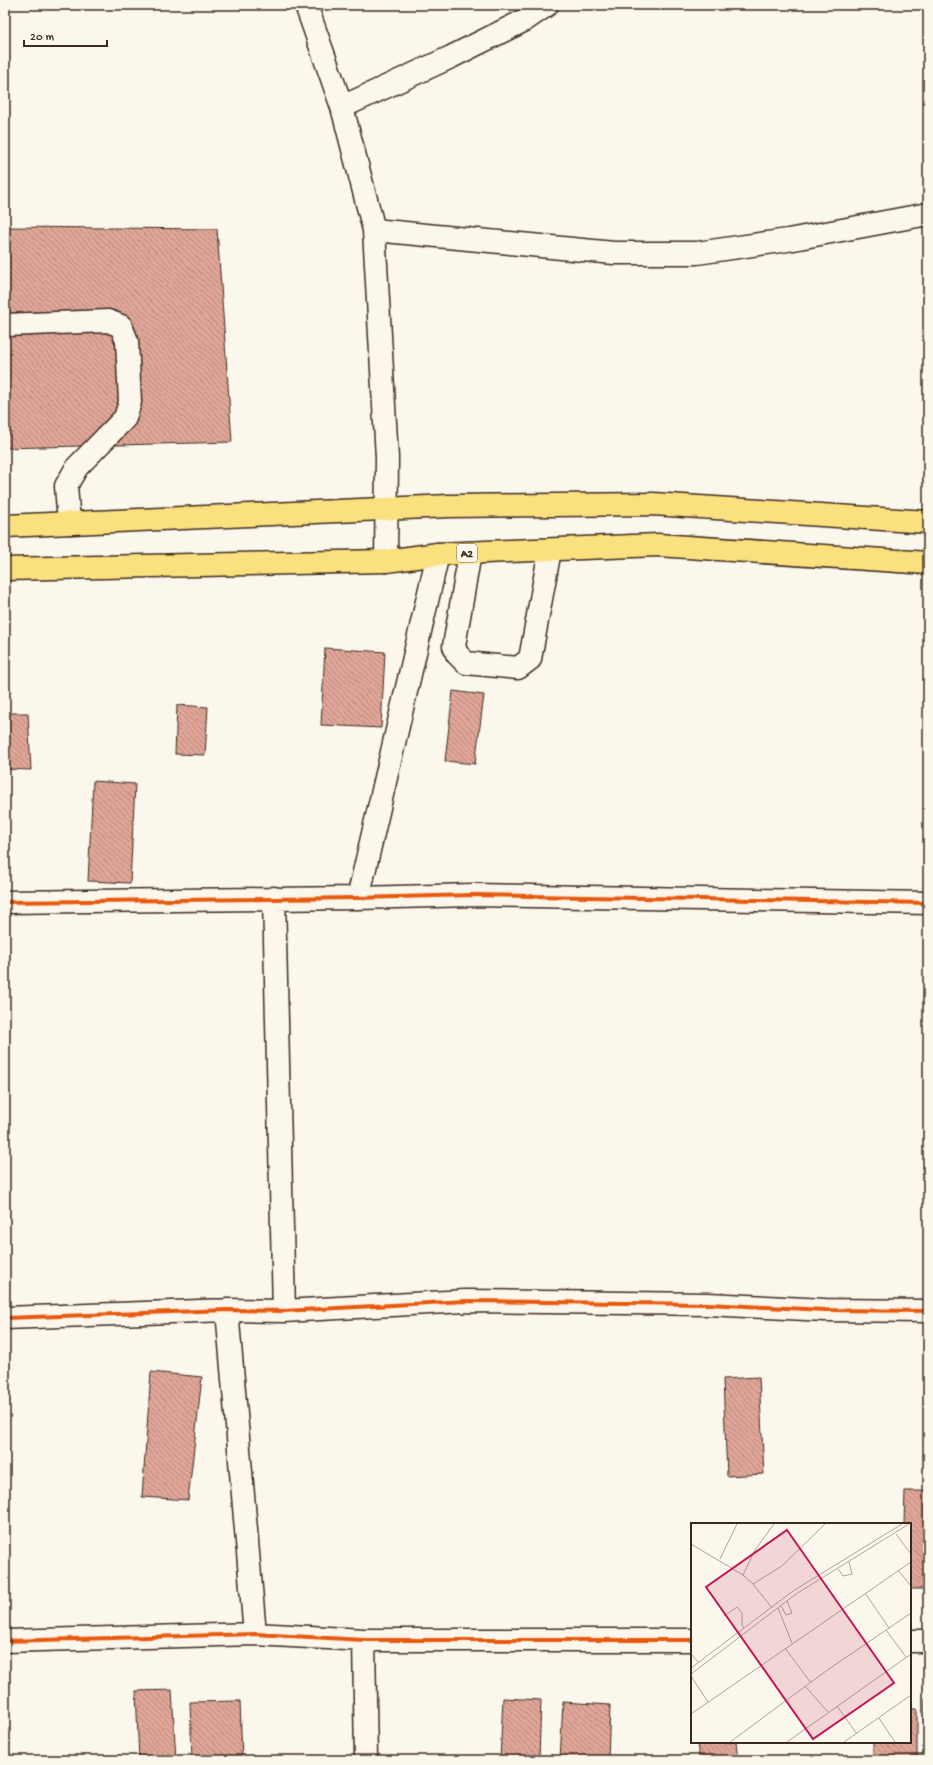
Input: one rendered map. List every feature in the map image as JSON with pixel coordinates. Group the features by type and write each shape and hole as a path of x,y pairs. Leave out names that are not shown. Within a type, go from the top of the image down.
{"highway":[{"path":"5,526 449,506 653,504 928,522"},
{"name":"A2","path":"5,569 386,561 438,554 658,545 928,563"}],"street":[{"path":"306,5 342,107 374,230 387,458 386,561"},
{"path":"342,107 505,30 531,17 548,5"},
{"path":"374,230 614,253 697,254 788,240 928,214"},
{"path":"5,325 108,320 121,326 127,340 130,402 126,418 77,467 66,486 69,523"},
{"path":"470,553 454,646 457,654 466,663 518,668 530,659 550,550"},
{"path":"358,898 438,554"},
{"path":"5,902 358,898 473,895 928,903"},
{"path":"274,898 284,1311"},
{"path":"5,1318 227,1310 284,1311 465,1301 708,1304 825,1310 928,1311"},
{"path":"227,1310 255,1634"},
{"path":"5,1640 255,1634 364,1640 691,1640"},
{"path":"364,1640 366,1760"},
{"path":"911,1641 928,1641"}],"building":[{"path":"5,227 217,229 232,442 5,448"},
{"path":"325,648 385,652 381,728 321,725"},
{"path":"453,691 484,695 475,764 445,761"},
{"path":"177,705 208,707 205,755 175,754"},
{"path":"5,713 28,713 31,770 5,769"},
{"path":"93,781 135,784 130,883 88,881"},
{"path":"151,1372 202,1377 188,1500 142,1497"},
{"path":"759,1377 764,1474 727,1476 723,1379"},
{"path":"905,1491 928,1491 928,1589 911,1589 911,1523 904,1523"},
{"path":"172,1690 176,1760 139,1760 136,1691"},
{"path":"503,1698 541,1700 539,1760 500,1760"},
{"path":"925,1698 928,1698 928,1760 924,1760"},
{"path":"240,1701 242,1760 192,1760 190,1702"},
{"path":"563,1702 610,1705 608,1760 560,1760"},
{"path":"911,1709 917,1709 917,1760 873,1760 873,1743 911,1743"},
{"path":"697,1743 736,1743 738,1760 699,1760"}],"cycle path":[{"path":"5,902 358,898 473,895 928,903"},
{"path":"5,1318 227,1310 284,1311 465,1301 708,1304 825,1310 928,1311"},
{"path":"5,1641 255,1634 364,1640 691,1640"}]}
